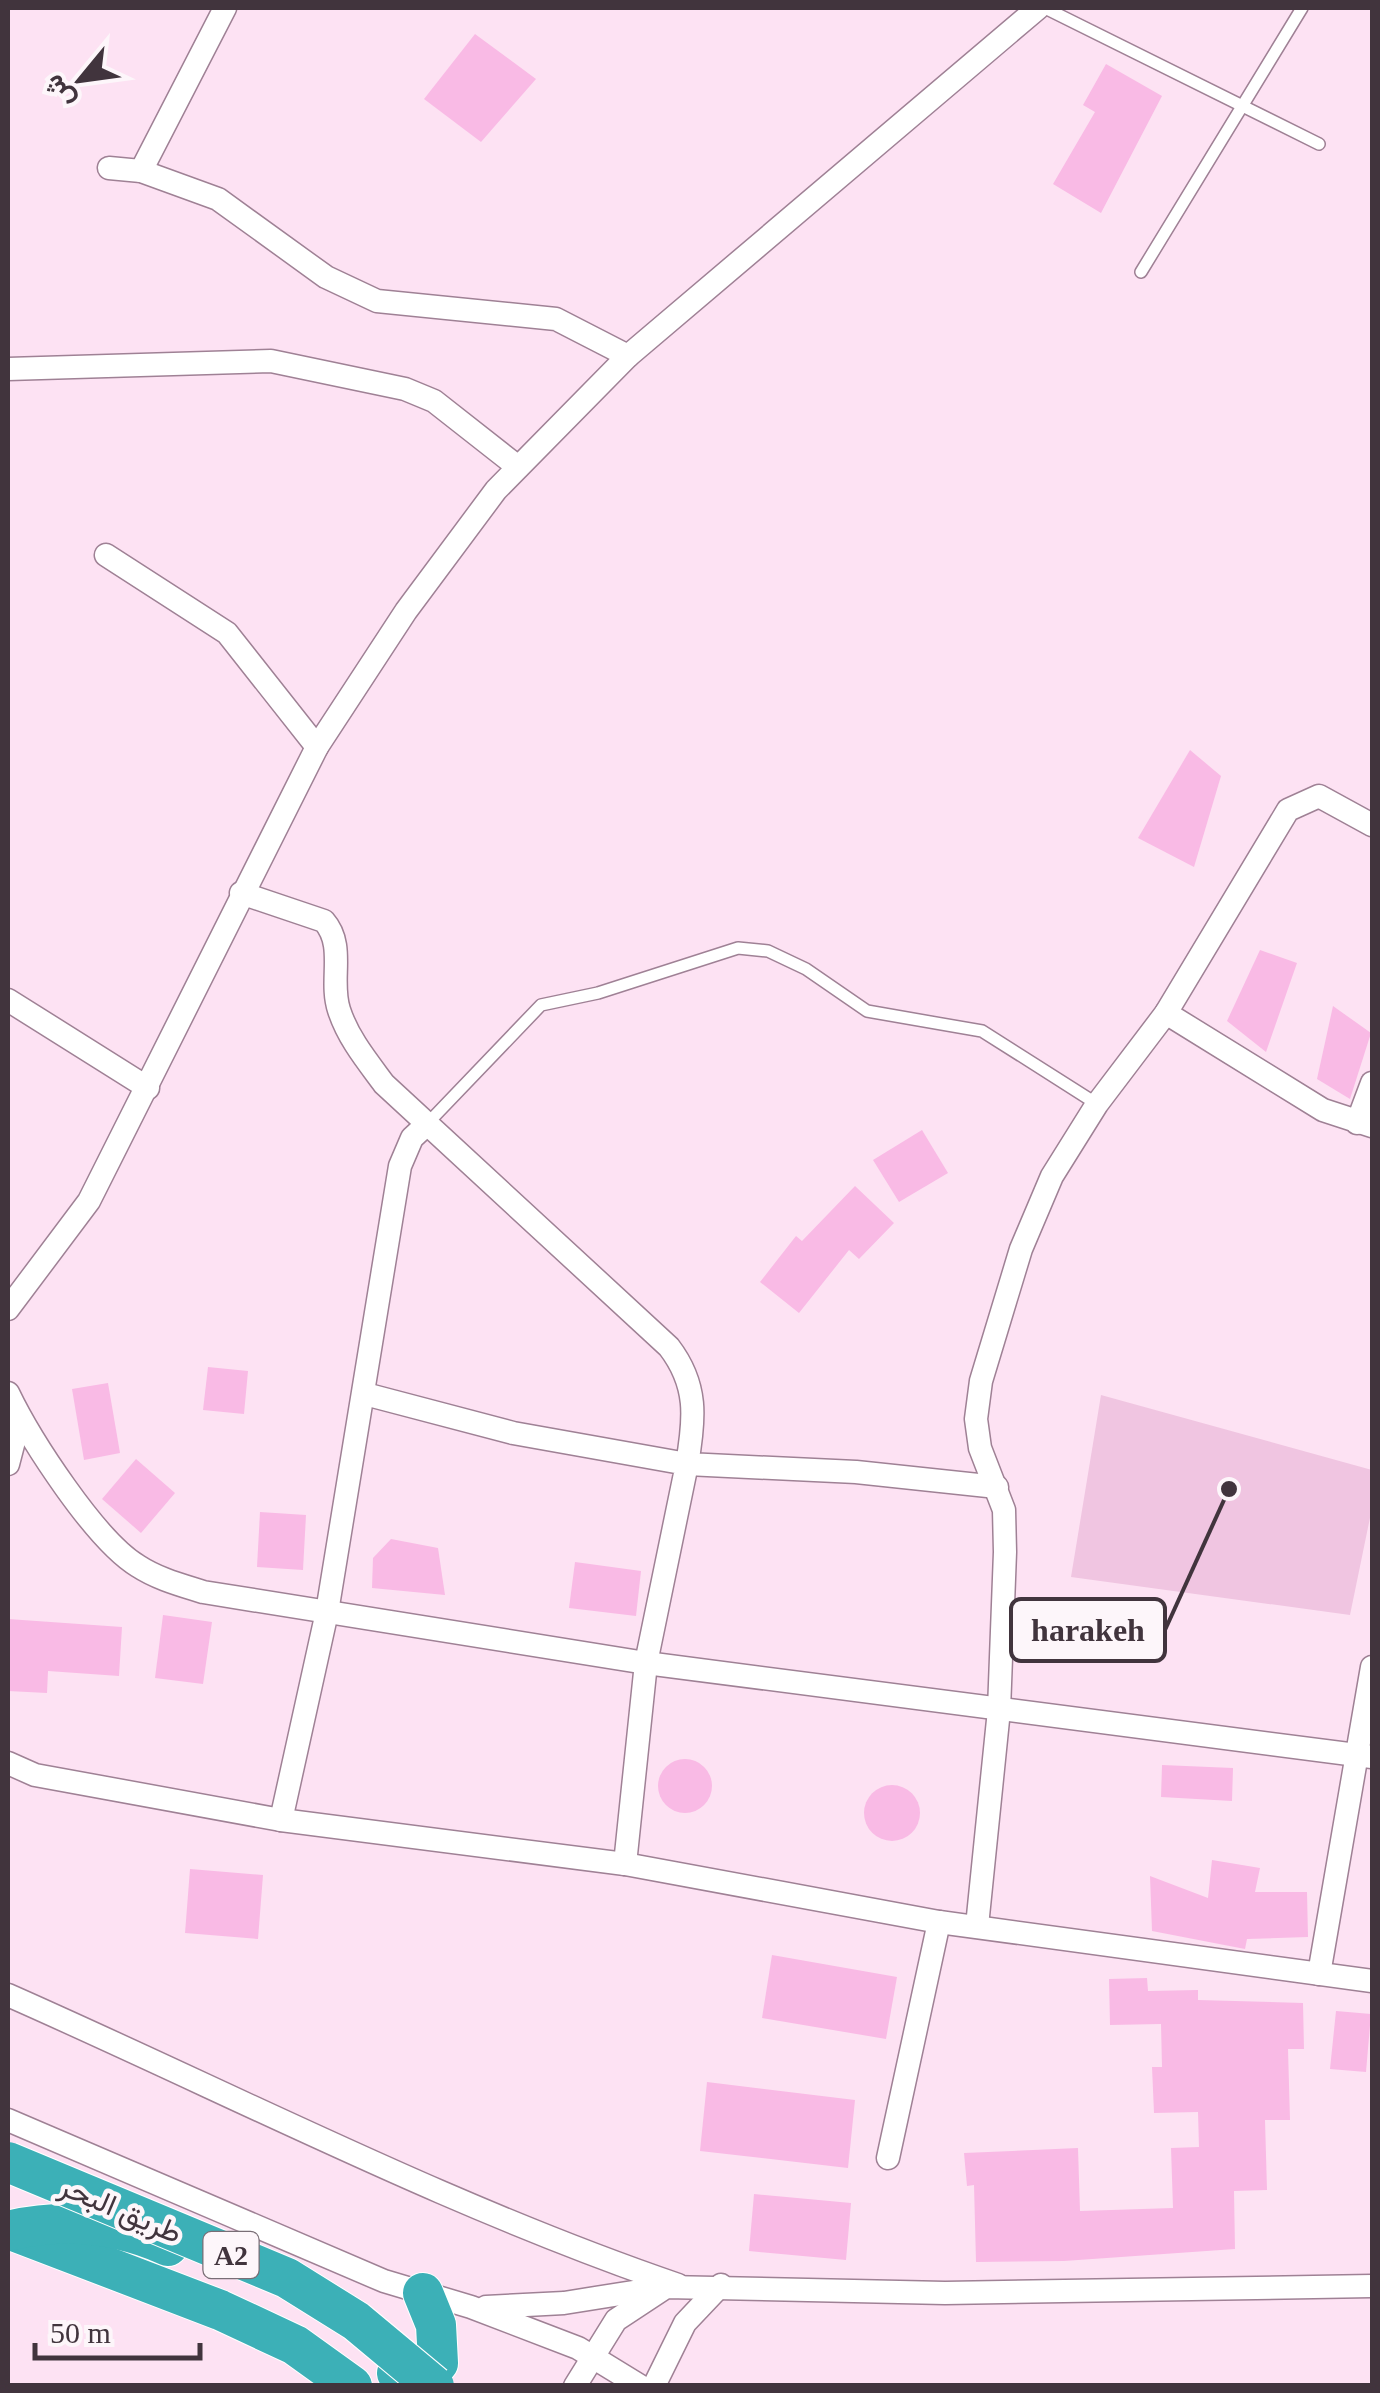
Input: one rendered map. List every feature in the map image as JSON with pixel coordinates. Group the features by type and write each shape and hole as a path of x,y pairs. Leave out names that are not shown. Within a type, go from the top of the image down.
{"highway":[{"name":"طريق البحر","path":"8,2162 287,2278 356,2320 434,2386"},
{"path":"10,2229 52,2221 81,2223 156,2240 296,2304 397,2373 422,2381 438,2364 439,2344 423,2293"},
{"name":"طريق البحر","path":"10,2229 236,2317 295,2345 352,2386"}],"street":[{"path":"141,171 226,8"},
{"path":"8,1310 89,1201 317,748 444,557 518,466 628,356 1042,8"},
{"path":"110,168 141,171 218,200 326,278 377,301 556,318 628,356"},
{"path":"8,370 272,361 404,389 434,401 518,466"},
{"path":"106,555 227,634 317,748"},
{"path":"976,1926 999,1710 1005,1552 1004,1510 980,1448 976,1419 981,1381 1036,1209 1096,1104 1166,1013 1288,810 1318,796 1372,825"},
{"path":"242,893 312,915 333,931 339,1010 356,1046 426,1125 670,1346 686,1371 694,1398 687,1464 646,1663 625,1864"},
{"path":"8,1000 148,1088"},
{"path":"1166,1013 1262,1076 1365,1124 1372,1083"},
{"path":"281,1820 327,1612 400,1166 412,1138 426,1125"},
{"path":"8,1393 20,1418 104,1534 135,1565 204,1592 646,1663 1364,1756"},
{"path":"365,1394 513,1433 687,1464 856,1472 997,1486"},
{"path":"8,1464 20,1418"},
{"path":"1319,1974 1364,1756 1372,1667"},
{"path":"8,1763 35,1775 281,1820 625,1864 939,1922 1372,1982"},
{"path":"888,2158 939,1922"},
{"path":"8,1994 296,2129 559,2243 674,2287"},
{"path":"8,2120 384,2282 471,2307 593,2356 640,2386"},
{"path":"654,2386 678,2333 721,2285"},
{"path":"471,2307 564,2302 674,2287 721,2285 945,2293 1372,2286"},
{"path":"575,2386 624,2312 674,2287"}],"lane":[{"path":"1042,8 1319,144"},
{"path":"1140,272 1302,8"},
{"path":"426,1125 541,1005 598,992 738,948 768,952 806,969 867,1011 982,1031 1096,1104"}],"shaded area":[{"path":"1101,1395 1372,1470 1372,1508 1350,1615 1071,1577"}],"building":[{"path":"475,34 536,79 481,142 424,99"},
{"path":"1106,64 1162,96 1101,213 1053,184 1095,112 1083,105"},
{"path":"1190,750 1221,776 1194,867 1138,838"},
{"path":"1260,950 1297,963 1266,1052 1227,1021"},
{"path":"1333,1006 1371,1033 1350,1099 1317,1079"},
{"path":"922,1130 948,1173 899,1202 873,1160"},
{"path":"855,1186 894,1223 859,1259 849,1250 799,1313 760,1282 796,1236 802,1241"},
{"path":"208,1367 248,1371 244,1414 203,1410"},
{"path":"108,1383 120,1453 84,1460 72,1389"},
{"path":"136,1459 175,1493 141,1533 102,1499"},
{"path":"260,1512 306,1515 303,1570 257,1567"},
{"path":"391,1539 438,1548 445,1595 372,1588 373,1558"},
{"path":"575,1562 641,1571 636,1616 569,1608"},
{"path":"163,1615 212,1622 203,1684 155,1678"},
{"path":"8,1619 122,1627 119,1676 48,1671 47,1693 8,1691"},
{"path":"685,1759 704,1767 712,1786 704,1805 685,1813 666,1805 658,1786 666,1767"},
{"path":"1162,1765 1233,1768 1232,1801 1161,1797"},
{"path":"892,1785 912,1793 920,1813 912,1833 892,1841 872,1833 864,1813 872,1793"},
{"path":"1212,1860 1260,1868 1255,1892 1307,1892 1308,1937 1247,1939 1245,1949 1152,1931 1150,1876 1208,1898"},
{"path":"190,1869 263,1875 258,1939 185,1933"},
{"path":"772,1955 897,1977 886,2039 762,2018"},
{"path":"1147,1978 1148,1991 1198,1990 1198,2000 1303,2003 1304,2049 1288,2049 1290,2120 1265,2120 1267,2190 1234,2191 1235,2249 1064,2261 976,2262 974,2185 967,2186 964,2153 1078,2148 1080,2211 1173,2208 1171,2148 1199,2147 1198,2112 1154,2113 1152,2067 1162,2067 1161,2024 1110,2025 1109,1979"},
{"path":"1336,2011 1371,2014 1366,2072 1330,2069"},
{"path":"707,2082 855,2100 848,2168 700,2151"},
{"path":"754,2194 851,2203 846,2260 749,2251"}],"place":[{"name":"harakeh","path":"1229,1489"}]}
